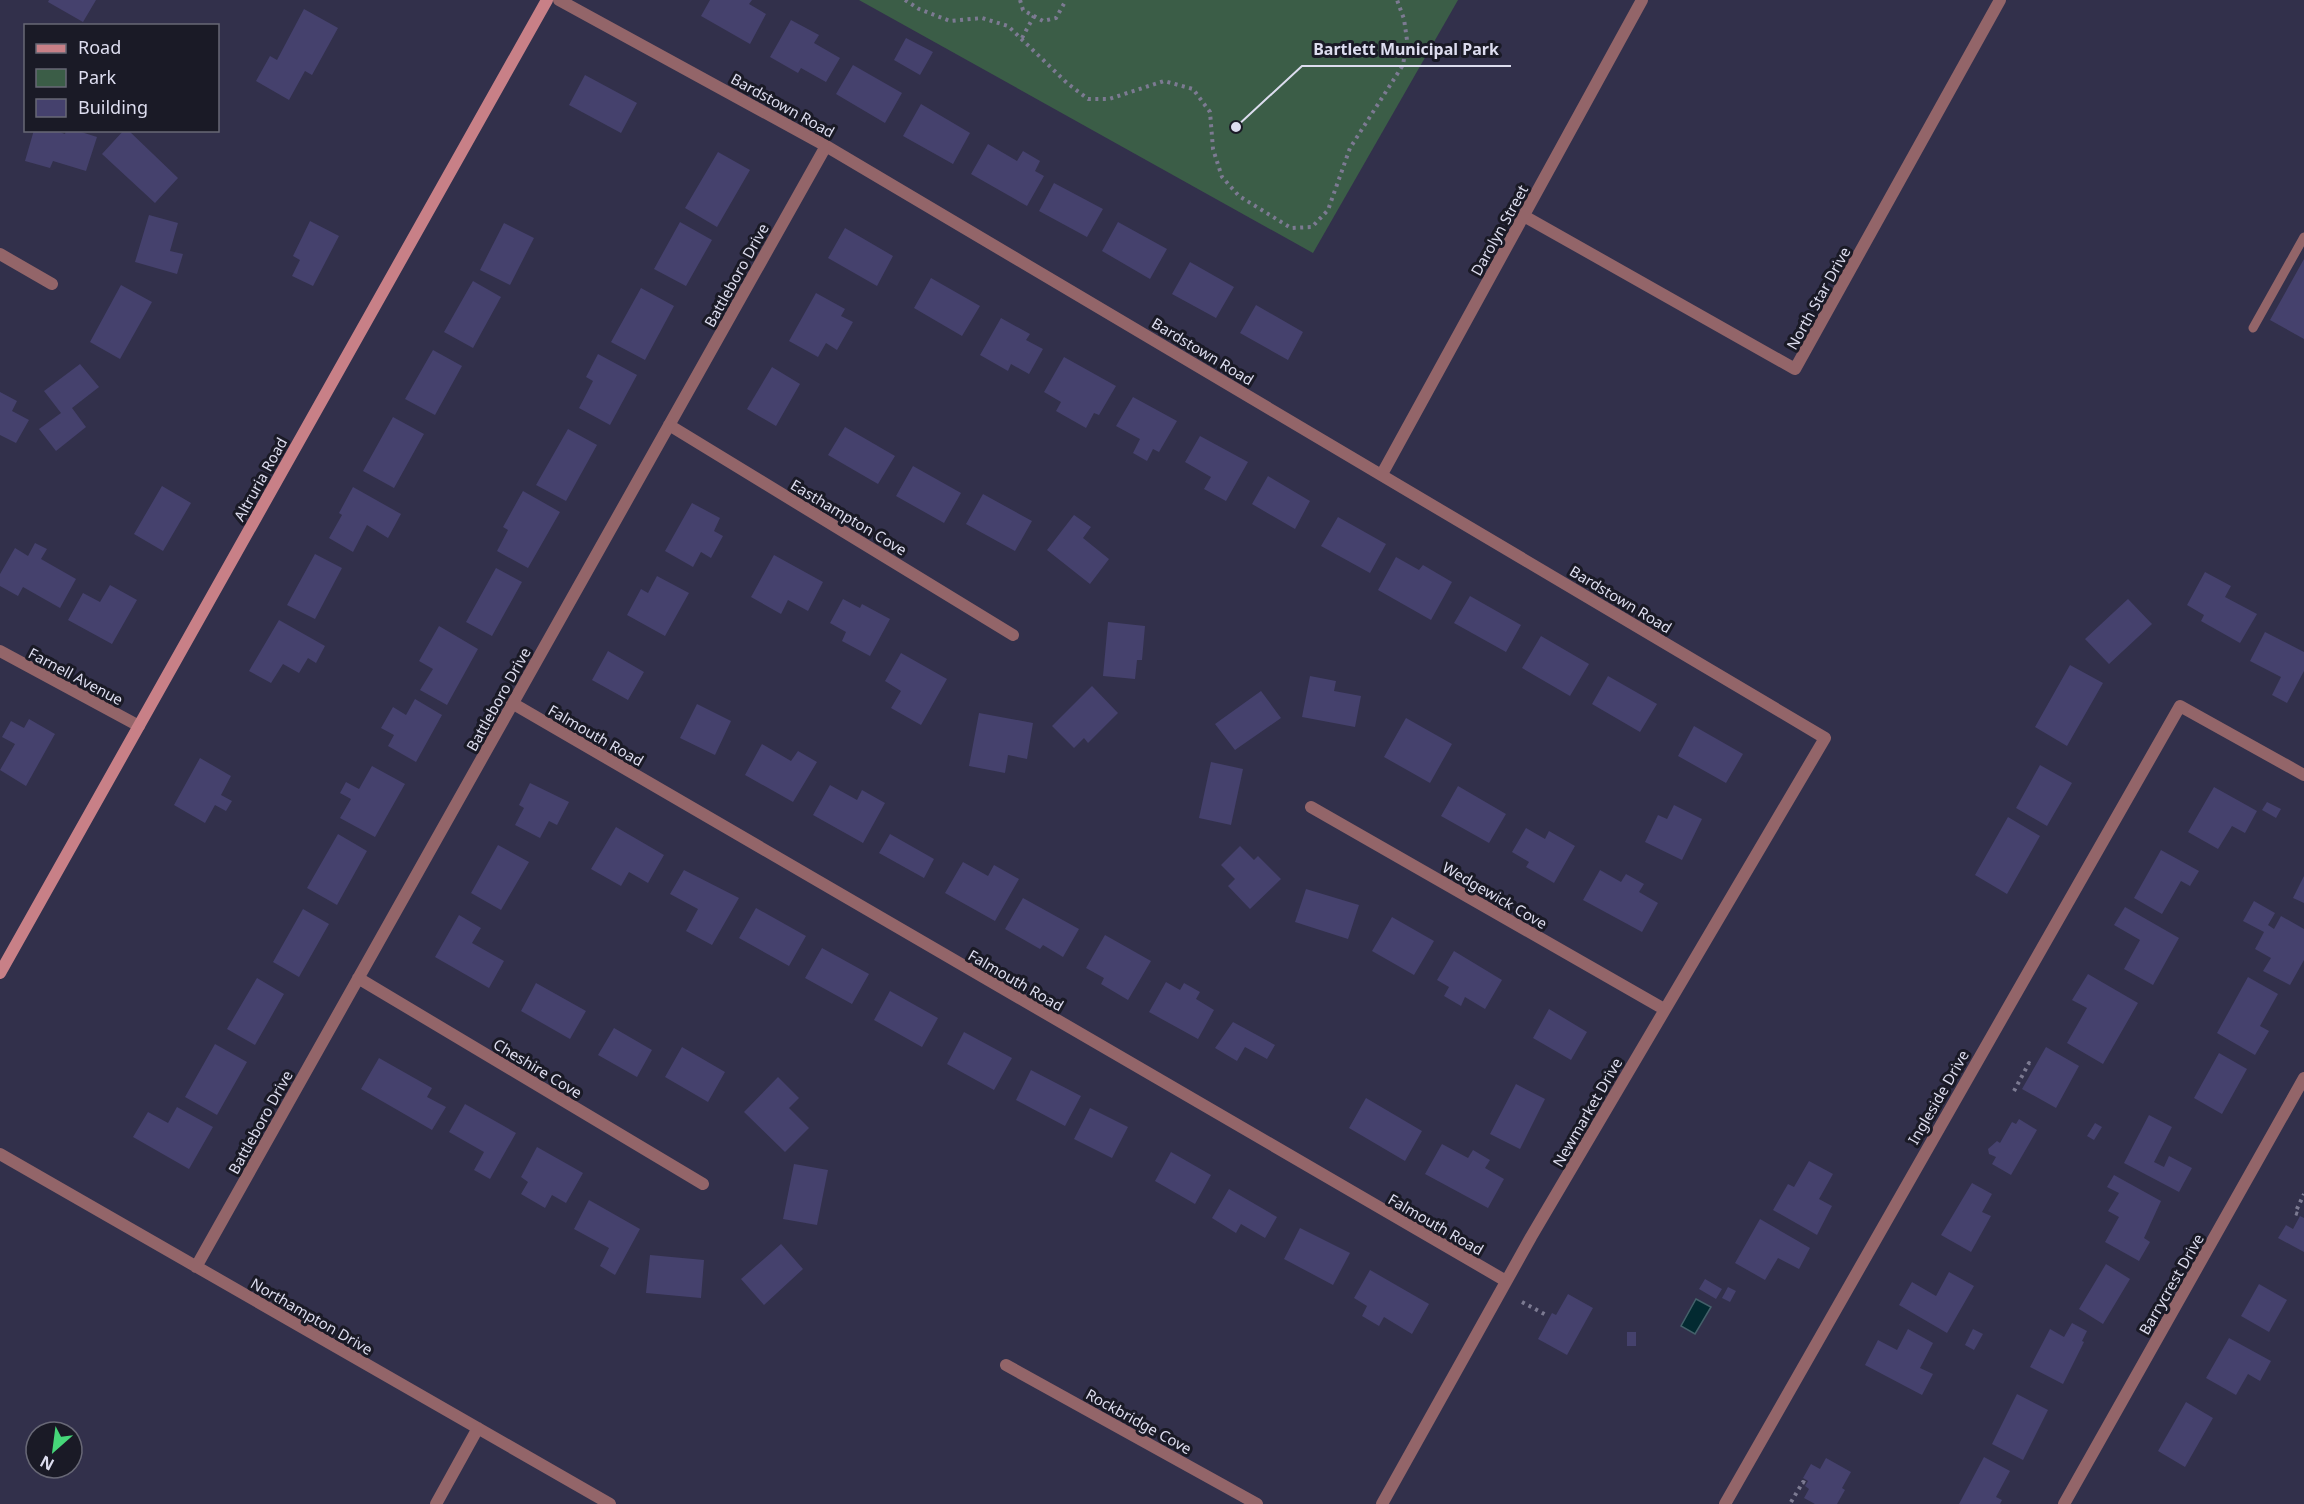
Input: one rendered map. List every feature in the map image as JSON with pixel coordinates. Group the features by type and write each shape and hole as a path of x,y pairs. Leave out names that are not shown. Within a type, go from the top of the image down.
{"street":[{"name":"Altruria Road","path":"0,973 547,0"},
{"name":"Bardstown Road","path":"559,0 826,146 1825,738"},
{"name":"Darolyn Street","path":"1382,474 1642,0"},
{"name":"North Star Drive","path":"1524,216 1796,369 2000,0"},
{"name":"Battleboro Drive","path":"196,1267 826,146"},
{"path":"0,254 52,284"},
{"name":"Easthampton Cove","path":"669,425 1013,635"},
{"name":"Farnell Avenue","path":"0,651 139,726"},
{"name":"Falmouth Road","path":"512,703 1506,1281"},
{"name":"Ingleside Drive","path":"1725,1504 2180,706 2304,775"},
{"name":"Newmarket Drive","path":"1382,1504 1506,1281 1825,738"},
{"name":"Wedgewick Cove","path":"1311,807 1664,1009"},
{"name":"Cheshire Cove","path":"358,978 703,1184"},
{"name":"Barrycrest Drive","path":"2064,1504 2304,1078"},
{"name":"Northampton Drive","path":"0,1154 610,1504"},
{"name":"Rockbridge Cove","path":"1006,1365 1257,1504"},
{"path":"436,1504 478,1428"}],"lane":[{"path":"2253,328 2304,237"}],"path":[{"path":"905,0 919,9 950,21 982,18 1008,26 1067,83 1088,99 1109,99 1164,81 1193,89 1210,112 1213,149 1222,177 1239,196 1292,228 1312,227 1328,210 1350,148 1403,65 1407,40 1404,18 1397,0"},
{"path":"1020,0 1023,10 1043,21 1056,18 1066,0"},
{"path":"1022,38 1035,16"},
{"path":"2014,1091 2029,1064 2033,1066"},
{"path":"2298,1214 2295,1213 2304,1194"},
{"path":"1521,1302 1548,1316"},
{"path":"1791,1502 1803,1482 1805,1483"}],"green space":[{"path":"859,0 1458,0 1313,253"}],"shaded area":[{"path":"1696,1299 1711,1307 1695,1334 1681,1326"}],"building":[{"path":"49,0 96,0 83,22 48,2"},
{"path":"710,0 752,0 749,4 766,14 750,44 701,16"},
{"path":"304,9 338,28 312,75 305,71 289,100 256,81 270,56 277,60"},
{"path":"791,20 819,35 814,43 840,58 826,82 801,68 798,73 770,57"},
{"path":"906,38 933,52 920,75 894,60"},
{"path":"853,65 902,93 885,123 836,94"},
{"path":"585,75 637,103 621,133 569,105"},
{"path":"921,104 970,133 953,164 903,136"},
{"path":"33,132 65,134 66,132 81,132 97,137 86,171 53,161 50,168 25,161"},
{"path":"122,132 130,132 178,178 155,203 102,154"},
{"path":"988,144 1017,161 1023,151 1040,161 1035,171 1044,176 1027,206 971,174"},
{"path":"718,152 750,170 717,227 685,208"},
{"path":"1054,183 1103,209 1087,237 1039,211"},
{"path":"149,215 178,223 170,251 183,254 177,274 135,262"},
{"path":"310,221 339,236 313,286 292,276 300,260 293,256"},
{"path":"680,222 712,240 686,286 654,269"},
{"path":"1118,222 1167,249 1150,279 1102,251"},
{"path":"504,223 534,238 510,285 480,270"},
{"path":"845,228 893,256 877,286 828,258"},
{"path":"2304,259 2304,339 2270,320"},
{"path":"1190,262 1234,287 1216,318 1172,294"},
{"path":"931,278 980,306 962,336 914,308"},
{"path":"473,281 501,297 473,348 444,332"},
{"path":"121,285 152,302 120,359 90,342"},
{"path":"641,288 674,306 645,360 611,342"},
{"path":"816,293 845,309 841,316 853,322 837,350 826,343 818,357 789,341"},
{"path":"1256,305 1303,332 1288,360 1240,333"},
{"path":"1001,318 1030,334 1026,340 1043,349 1029,374 1011,364 1008,371 980,355"},
{"path":"433,350 462,366 435,415 405,399"},
{"path":"598,354 637,375 610,425 579,408 593,381 586,377"},
{"path":"1064,357 1116,386 1099,415 1094,413 1086,428 1056,411 1061,402 1044,392"},
{"path":"80,364 99,387 72,408 86,427 56,451 39,429 61,413 44,391"},
{"path":"772,367 800,384 776,426 747,409"},
{"path":"0,392 17,401 12,411 29,420 16,443 0,435"},
{"path":"1133,397 1177,421 1159,452 1153,449 1147,461 1133,453 1140,439 1116,426"},
{"path":"393,417 424,434 394,488 363,471"},
{"path":"845,427 895,456 878,484 828,455"},
{"path":"568,429 597,445 566,501 536,485"},
{"path":"1200,436 1248,462 1226,501 1204,489 1211,477 1185,462"},
{"path":"913,466 961,493 944,523 896,496"},
{"path":"1268,476 1310,501 1295,529 1252,504"},
{"path":"162,486 191,503 163,551 134,534"},
{"path":"353,487 401,514 388,538 367,525 353,552 329,538 342,515 339,513"},
{"path":"523,491 560,512 528,568 497,551 508,530 503,527"},
{"path":"983,494 1032,521 1015,551 966,524"},
{"path":"692,503 720,518 714,531 723,536 711,558 701,552 693,567 665,551"},
{"path":"1074,515 1091,527 1083,538 1109,559 1090,584 1047,550"},
{"path":"1338,517 1386,544 1370,573 1321,546"},
{"path":"35,543 47,549 41,559 76,579 60,608 23,587 18,596 0,586 0,574 15,548 28,556"},
{"path":"315,554 342,568 315,619 287,605"},
{"path":"774,555 823,582 808,611 788,600 781,614 751,597"},
{"path":"1396,557 1419,570 1423,565 1452,582 1431,620 1378,590"},
{"path":"496,568 522,582 492,636 466,622"},
{"path":"2205,572 2231,586 2225,597 2257,614 2240,643 2201,621 2204,615 2187,605"},
{"path":"657,576 689,593 665,636 627,615 641,589 648,593"},
{"path":"110,585 137,600 112,644 68,620 83,593 100,602"},
{"path":"1470,596 1521,625 1506,652 1454,623"},
{"path":"843,599 860,608 862,604 890,619 870,656 842,641 846,632 830,623"},
{"path":"2128,599 2152,624 2109,664 2085,639"},
{"path":"279,620 325,646 316,663 308,658 299,673 283,664 271,683 249,671"},
{"path":"1108,622 1145,626 1142,660 1137,660 1135,679 1103,676"},
{"path":"439,626 478,649 447,705 420,690 433,669 419,661"},
{"path":"2265,632 2304,652 2304,671 2287,703 2272,695 2281,677 2250,661"},
{"path":"1541,636 1589,664 1570,696 1522,668"},
{"path":"608,651 644,672 628,700 592,680"},
{"path":"901,653 947,679 921,725 891,708 901,691 885,681"},
{"path":"2070,665 2103,683 2067,746 2035,727"},
{"path":"1310,676 1336,681 1334,691 1361,696 1355,727 1302,717"},
{"path":"1608,676 1657,704 1640,732 1592,704"},
{"path":"1092,686 1118,713 1088,743 1084,738 1074,748 1052,726"},
{"path":"1261,691 1281,718 1235,750 1215,724"},
{"path":"415,699 442,715 416,762 388,746 394,735 381,728 393,707 406,715"},
{"path":"697,704 731,721 715,755 680,738"},
{"path":"979,713 1033,723 1027,759 1008,755 1005,773 969,766"},
{"path":"1406,718 1452,744 1430,783 1384,757"},
{"path":"29,719 55,734 26,786 0,770 15,744 2,737 11,721 24,728"},
{"path":"1694,726 1743,754 1726,783 1678,756"},
{"path":"762,744 791,761 798,751 817,762 793,802 745,775"},
{"path":"200,758 231,776 221,795 232,801 226,811 215,805 205,823 174,805"},
{"path":"1211,762 1243,769 1231,825 1199,818"},
{"path":"2040,765 2072,783 2047,826 2016,808"},
{"path":"372,766 405,784 375,837 340,818 351,799 340,793 346,782 359,789"},
{"path":"530,783 569,802 557,825 549,821 540,838 515,825 524,808 519,805"},
{"path":"830,785 857,800 862,790 885,803 863,843 813,815"},
{"path":"1458,786 1506,814 1489,843 1441,816"},
{"path":"2214,787 2257,811 2245,833 2232,826 2218,849 2188,832"},
{"path":"2267,802 2281,809 2276,818 2262,810"},
{"path":"1674,805 1702,819 1682,860 1645,842 1658,815 1667,819"},
{"path":"2008,817 2040,836 2007,894 1975,875"},
{"path":"616,827 664,855 648,883 629,872 621,886 591,869"},
{"path":"1526,828 1545,839 1549,831 1575,846 1554,883 1526,867 1529,862 1512,852"},
{"path":"338,834 367,851 337,905 307,888"},
{"path":"890,834 934,859 924,878 879,853"},
{"path":"498,845 529,862 501,910 471,893"},
{"path":"1240,846 1254,860 1258,856 1281,879 1250,909 1228,886 1235,879 1221,865"},
{"path":"2161,850 2199,871 2190,886 2181,881 2162,914 2134,898"},
{"path":"963,862 988,876 994,865 1019,879 995,921 945,893"},
{"path":"684,870 739,898 712,945 686,931 698,909 670,894"},
{"path":"1600,870 1621,882 1626,874 1644,884 1639,892 1658,903 1642,932 1583,900"},
{"path":"2304,876 2304,903 2293,898"},
{"path":"1306,889 1359,905 1348,939 1295,922"},
{"path":"1023,898 1079,929 1063,957 1043,945 1040,949 1005,929"},
{"path":"2254,901 2275,913 2268,925 2274,929 2281,916 2304,929 2304,960 2290,985 2263,971 2271,958 2255,949 2264,932 2243,921"},
{"path":"2125,907 2179,938 2153,985 2124,969 2140,940 2114,925"},
{"path":"756,908 806,936 789,966 739,938"},
{"path":"303,909 329,924 299,977 273,962"},
{"path":"459,915 481,928 472,943 504,961 489,988 435,957"},
{"path":"1392,917 1434,941 1414,975 1372,951"},
{"path":"1105,935 1151,961 1128,1000 1101,984 1104,978 1086,968"},
{"path":"822,948 869,974 852,1004 805,978"},
{"path":"1454,951 1502,980 1485,1009 1465,997 1461,1006 1444,996 1449,987 1437,980"},
{"path":"2088,974 2138,1003 2103,1064 2067,1043 2087,1008 2072,1000"},
{"path":"2248,977 2278,994 2260,1026 2269,1031 2255,1055 2217,1033"},
{"path":"257,978 284,994 255,1045 227,1029"},
{"path":"1166,982 1180,990 1184,983 1200,992 1196,999 1214,1010 1198,1039 1149,1012"},
{"path":"536,983 586,1011 570,1039 521,1011"},
{"path":"890,991 938,1018 922,1047 874,1020"},
{"path":"1549,1009 1587,1032 1571,1060 1533,1038"},
{"path":"1233,1022 1275,1045 1267,1059 1245,1047 1237,1061 1215,1048"},
{"path":"614,1028 652,1050 637,1077 598,1055"},
{"path":"964,1032 1012,1058 994,1090 947,1064"},
{"path":"215,1044 247,1062 217,1115 185,1097"},
{"path":"682,1047 725,1072 708,1102 665,1077"},
{"path":"2046,1047 2079,1066 2056,1108 2022,1089"},
{"path":"2219,1053 2247,1069 2222,1114 2194,1098"},
{"path":"379,1058 432,1088 427,1097 446,1107 432,1130 361,1089"},
{"path":"1031,1070 1081,1096 1065,1126 1016,1100"},
{"path":"778,1077 799,1098 789,1108 809,1128 785,1152 744,1112"},
{"path":"1516,1084 1545,1099 1520,1149 1490,1134"},
{"path":"1366,1098 1422,1131 1405,1161 1349,1128"},
{"path":"465,1104 516,1133 490,1179 474,1170 484,1152 449,1132"},
{"path":"177,1107 213,1127 189,1169 133,1137 148,1112 168,1123"},
{"path":"1090,1108 1128,1127 1112,1158 1074,1139"},
{"path":"2149,1115 2172,1127 2154,1162 2164,1167 2169,1156 2192,1168 2179,1192 2124,1163"},
{"path":"2019,1119 2037,1130 2011,1175 1992,1164 1996,1157 1989,1154 1988,1149 1997,1141 2000,1143 2012,1122 2016,1124"},
{"path":"2095,1123 2102,1127 2094,1140 2087,1136"},
{"path":"1442,1144 1468,1158 1473,1150 1490,1160 1485,1168 1504,1179 1488,1208 1425,1174"},
{"path":"537,1147 583,1173 566,1203 552,1195 545,1208 521,1194 528,1182 521,1177"},
{"path":"1171,1152 1211,1175 1195,1204 1155,1181"},
{"path":"1809,1161 1833,1174 1819,1199 1832,1206 1817,1235 1773,1210 1788,1184 1794,1187"},
{"path":"794,1164 828,1170 817,1225 783,1219"},
{"path":"2114,1175 2161,1201 2144,1238 2150,1242 2139,1261 2105,1242 2119,1217 2108,1211 2119,1193 2107,1187"},
{"path":"1972,1183 1992,1194 1982,1212 1991,1216 1971,1252 1941,1235"},
{"path":"1229,1189 1277,1217 1265,1238 1241,1224 1236,1233 1212,1218"},
{"path":"589,1200 640,1229 615,1275 600,1266 609,1248 574,1229"},
{"path":"2300,1216 2304,1218 2304,1252 2278,1238 2286,1225 2293,1229"},
{"path":"1760,1219 1810,1248 1799,1269 1778,1258 1765,1280 1735,1263"},
{"path":"1300,1228 1350,1253 1333,1285 1284,1259"},
{"path":"781,1244 803,1269 764,1305 741,1279"},
{"path":"650,1255 704,1260 701,1298 646,1293"},
{"path":"2106,1264 2130,1279 2103,1324 2079,1309"},
{"path":"1370,1270 1429,1304 1412,1334 1384,1317 1379,1326 1362,1316 1367,1306 1354,1298"},
{"path":"1949,1272 1974,1286 1947,1333 1899,1305 1912,1282 1936,1296"},
{"path":"1705,1279 1722,1289 1716,1299 1699,1289"},
{"path":"2259,1284 2287,1300 2269,1332 2241,1316"},
{"path":"1728,1287 1736,1291 1730,1302 1722,1298"},
{"path":"1568,1294 1593,1308 1567,1355 1538,1339 1552,1313 1556,1315"},
{"path":"2072,1323 2087,1331 2082,1341 2084,1342 2063,1384 2030,1367 2050,1329 2064,1337"},
{"path":"1908,1329 1933,1343 1920,1368 1933,1374 1922,1395 1865,1365 1878,1340 1897,1350"},
{"path":"1973,1329 1983,1334 1974,1350 1965,1345"},
{"path":"1627,1332 1636,1332 1636,1346 1627,1346"},
{"path":"2229,1338 2271,1361 2260,1381 2248,1374 2236,1395 2206,1378"},
{"path":"2017,1394 2048,1410 2023,1460 1992,1444"},
{"path":"2186,1402 2213,1418 2185,1467 2158,1451"},
{"path":"1984,1457 2010,1471 1996,1497 2002,1500 2000,1504 1959,1504"},
{"path":"1826,1458 1851,1472 1842,1488 1845,1490 1837,1504 1815,1504 1804,1498 1809,1489 1805,1486 1808,1481 1803,1478 1811,1464 1820,1469"}],"place":[{"name":"Bartlett Municipal Park","path":"1236,127"}]}
